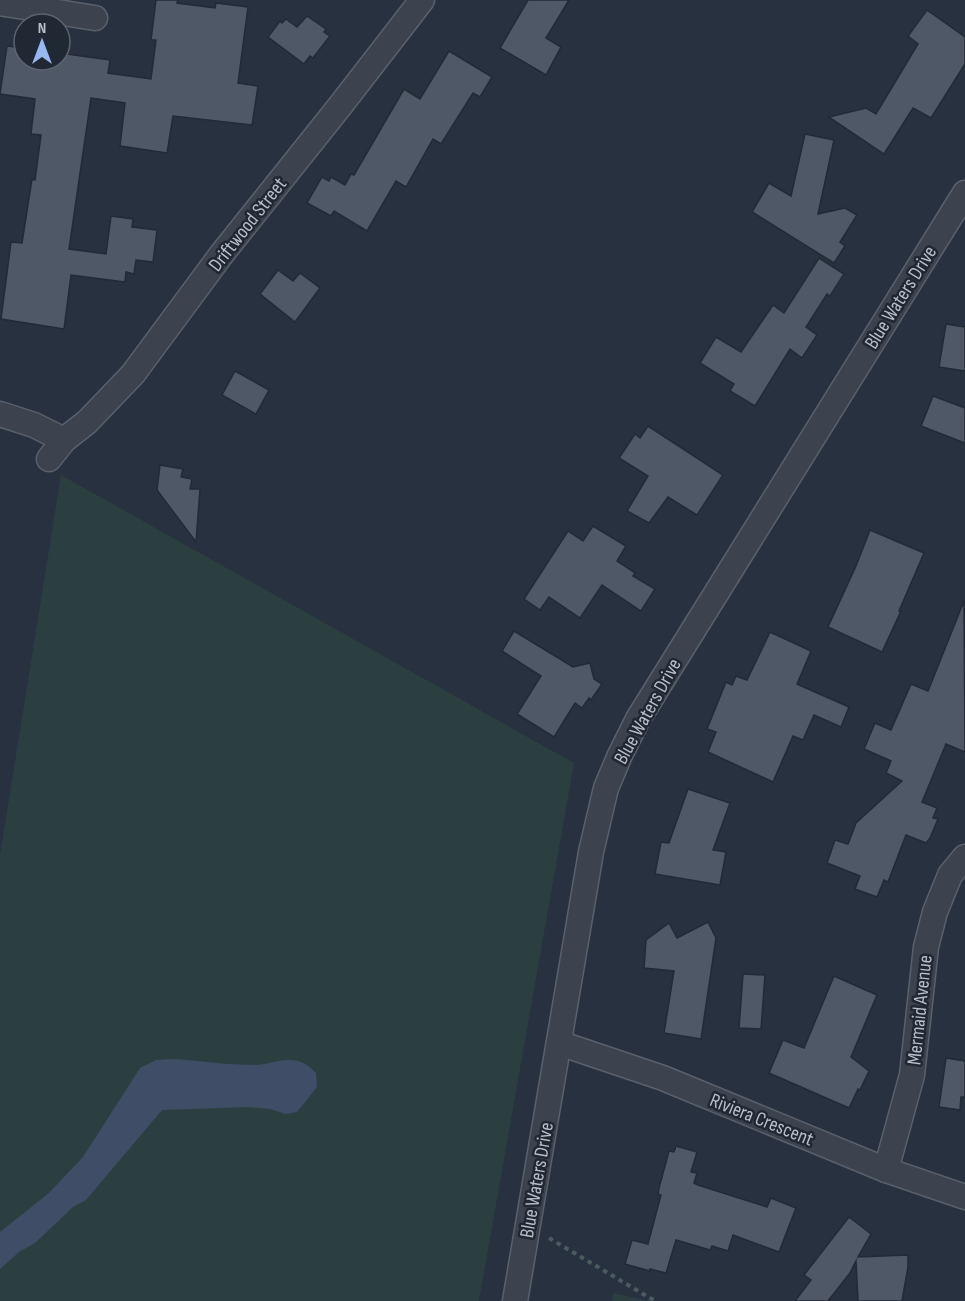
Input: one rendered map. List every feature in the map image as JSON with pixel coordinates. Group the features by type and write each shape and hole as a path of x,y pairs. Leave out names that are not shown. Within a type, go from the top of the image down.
{"street":[{"name":"Driftwood Street","path":"49,459 64,440 87,422 133,374 221,255 422,0"},
{"path":"0,3 95,18"},
{"name":"Blue Waters Drive","path":"515,1301 597,821 606,788 638,719 958,214 965,193"},
{"path":"0,414 34,424 64,440"},
{"name":"Mermaid Avenue","path":"886,1170 912,1076 926,947 935,912 950,875 965,857"},
{"name":"Riviera Crescent","path":"559,1043 663,1078 886,1170 965,1197"}],"path":[{"path":"528,1226 655,1301"}],"green space":[{"path":"61,475 574,763 479,1301 0,1301 0,855"},
{"path":"613,1293 649,1301 612,1301"}],"water":[{"path":"174,1059 254,1065 282,1060 296,1061 305,1064 316,1073 317,1087 297,1112 286,1114 270,1109 249,1107 162,1110 86,1200 73,1207 35,1243 19,1252 0,1269 0,1232 49,1193 83,1157 140,1068 156,1060"}],"building":[{"path":"156,0 178,0 177,3 215,8 216,3 248,7 238,83 258,86 252,125 173,116 167,153 120,146 125,103 91,98 69,249 106,254 111,216 133,219 132,227 157,230 153,262 136,260 134,274 126,272 125,282 71,275 64,329 1,319 11,242 22,243 32,179 35,180 41,135 31,134 35,99 0,94 7,46 12,47 12,72 72,72 72,55 110,60 108,73 151,79 156,40 151,40"},
{"path":"528,0 569,0 546,38 561,47 546,75 500,48"},
{"path":"927,10 965,37 965,64 931,118 913,108 884,154 829,117 866,108 876,114 918,44 908,36"},
{"path":"307,16 326,29 324,32 330,36 313,58 310,56 304,64 268,37 280,21 282,23 286,19 297,27"},
{"path":"449,51 492,77 480,97 473,93 441,144 433,139 406,187 396,181 367,231 334,211 331,216 307,203 322,177 329,181 331,177 345,185 351,174 354,175 404,89 420,99"},
{"path":"805,134 834,140 818,214 845,208 857,215 840,242 845,246 834,263 752,212 769,183 791,196"},
{"path":"819,258 844,274 830,296 827,294 806,327 817,335 802,358 790,349 755,406 730,391 734,384 700,363 716,337 741,352 773,305 784,313"},
{"path":"278,270 293,281 300,273 320,288 295,322 260,294"},
{"path":"946,324 965,327 965,371 939,367"},
{"path":"235,371 269,390 256,414 222,395"},
{"path":"933,396 965,408 965,443 921,426"},
{"path":"648,426 723,475 697,515 668,497 649,523 627,511 648,476 619,458 635,434 640,438"},
{"path":"160,465 183,469 181,477 192,479 190,489 200,489 196,542 157,490"},
{"path":"593,526 626,546 617,561 635,573 633,576 655,589 641,611 602,585 580,618 549,597 540,610 524,599 568,531 583,541"},
{"path":"870,530 924,553 882,652 828,627"},
{"path":"964,601 965,752 946,744 922,802 937,808 933,818 938,819 930,838 926,843 906,835 888,882 884,880 877,897 855,889 860,876 827,863 835,840 848,844 856,823 902,781 886,773 891,761 864,749 875,723 891,730 911,684 928,691"},
{"path":"514,631 573,667 590,663 594,679 602,684 582,708 575,703 554,737 517,714 541,676 502,651"},
{"path":"770,632 811,651 797,684 849,707 841,727 814,715 803,740 793,736 773,782 708,752 716,732 707,729 726,682 732,685 736,676 747,680"},
{"path":"688,789 730,803 713,850 726,852 720,885 655,874 661,842 669,843"},
{"path":"708,922 716,938 701,1039 664,1033 674,971 644,968 646,940 669,923 677,938"},
{"path":"743,974 765,975 761,1029 739,1028"},
{"path":"834,976 877,995 851,1057 869,1071 849,1108 769,1073 783,1040 804,1048"},
{"path":"946,1058 965,1061 965,1097 961,1097 960,1110 939,1107"},
{"path":"676,1146 697,1152 691,1172 697,1173 694,1183 767,1207 771,1198 796,1208 779,1252 733,1235 728,1251 712,1246 710,1250 676,1240 666,1273 625,1264 632,1240 648,1244 661,1195 658,1194 659,1188 669,1151 674,1152"},
{"path":"849,1217 871,1234 858,1257 908,1255 902,1301 858,1301 856,1261 850,1273 828,1301 795,1301 811,1280 804,1275"}]}
